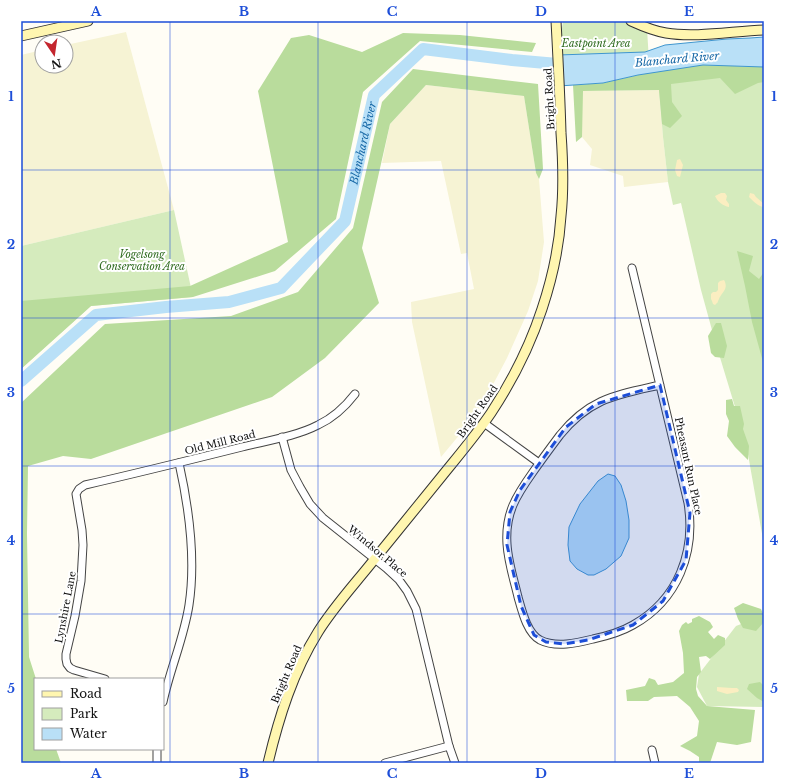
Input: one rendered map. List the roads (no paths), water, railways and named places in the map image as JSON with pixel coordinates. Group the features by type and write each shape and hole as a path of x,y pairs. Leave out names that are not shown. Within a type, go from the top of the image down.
{"main road":[{"path":"21,36 88,21"},
{"name":"Bright Road","path":"268,763 288,692 318,631 484,423 510,382 528,347 542,310 552,273 559,235 563,196 556,21"},
{"path":"631,21 656,31 675,34 764,30"}],"street":[{"name":"Pheasant Run Place","path":"632,268 660,385 688,503 690,532 686,560 674,586 656,608 641,620 611,634 588,640 564,644 546,642 539,639 534,635 525,619 508,554 508,521 520,490 566,427 588,408 613,396 660,385"},
{"name":"Old Mill Road","path":"79,489 81,486 179,463 309,429 327,420 342,409 355,394"},
{"path":"484,423 539,463"},
{"name":"Windsor Place","path":"282,437 291,470 310,504 323,518 399,580 414,604 449,746 455,763"},
{"path":"164,694 180,642 190,595 190,532 184,484 179,463"},
{"name":"Lynshire Lane","path":"79,489 76,494 82,530 81,581 66,659 70,668 102,678"},
{"path":"385,763 449,746"},
{"path":"156,750 157,763"},
{"path":"652,750 655,763"}],"water":[{"path":"764,37 764,67 703,65 638,75 603,83 559,86 558,55 645,52 665,45"},
{"path":"608,474 615,476 621,485 626,501 629,520 629,538 621,556 606,569 594,575 588,575 577,569 570,561 568,545 569,527 580,504 598,481"}],"waterway":[{"name":"Blanchard River","path":"21,381 96,315 229,302 281,288 345,221 374,95 423,49 512,60 569,65"}],"park label":[{"name":"Eastpoint Area","path":"596,43"},
{"name":"Vogelsong Conservation Area","path":"142,260"}]}
